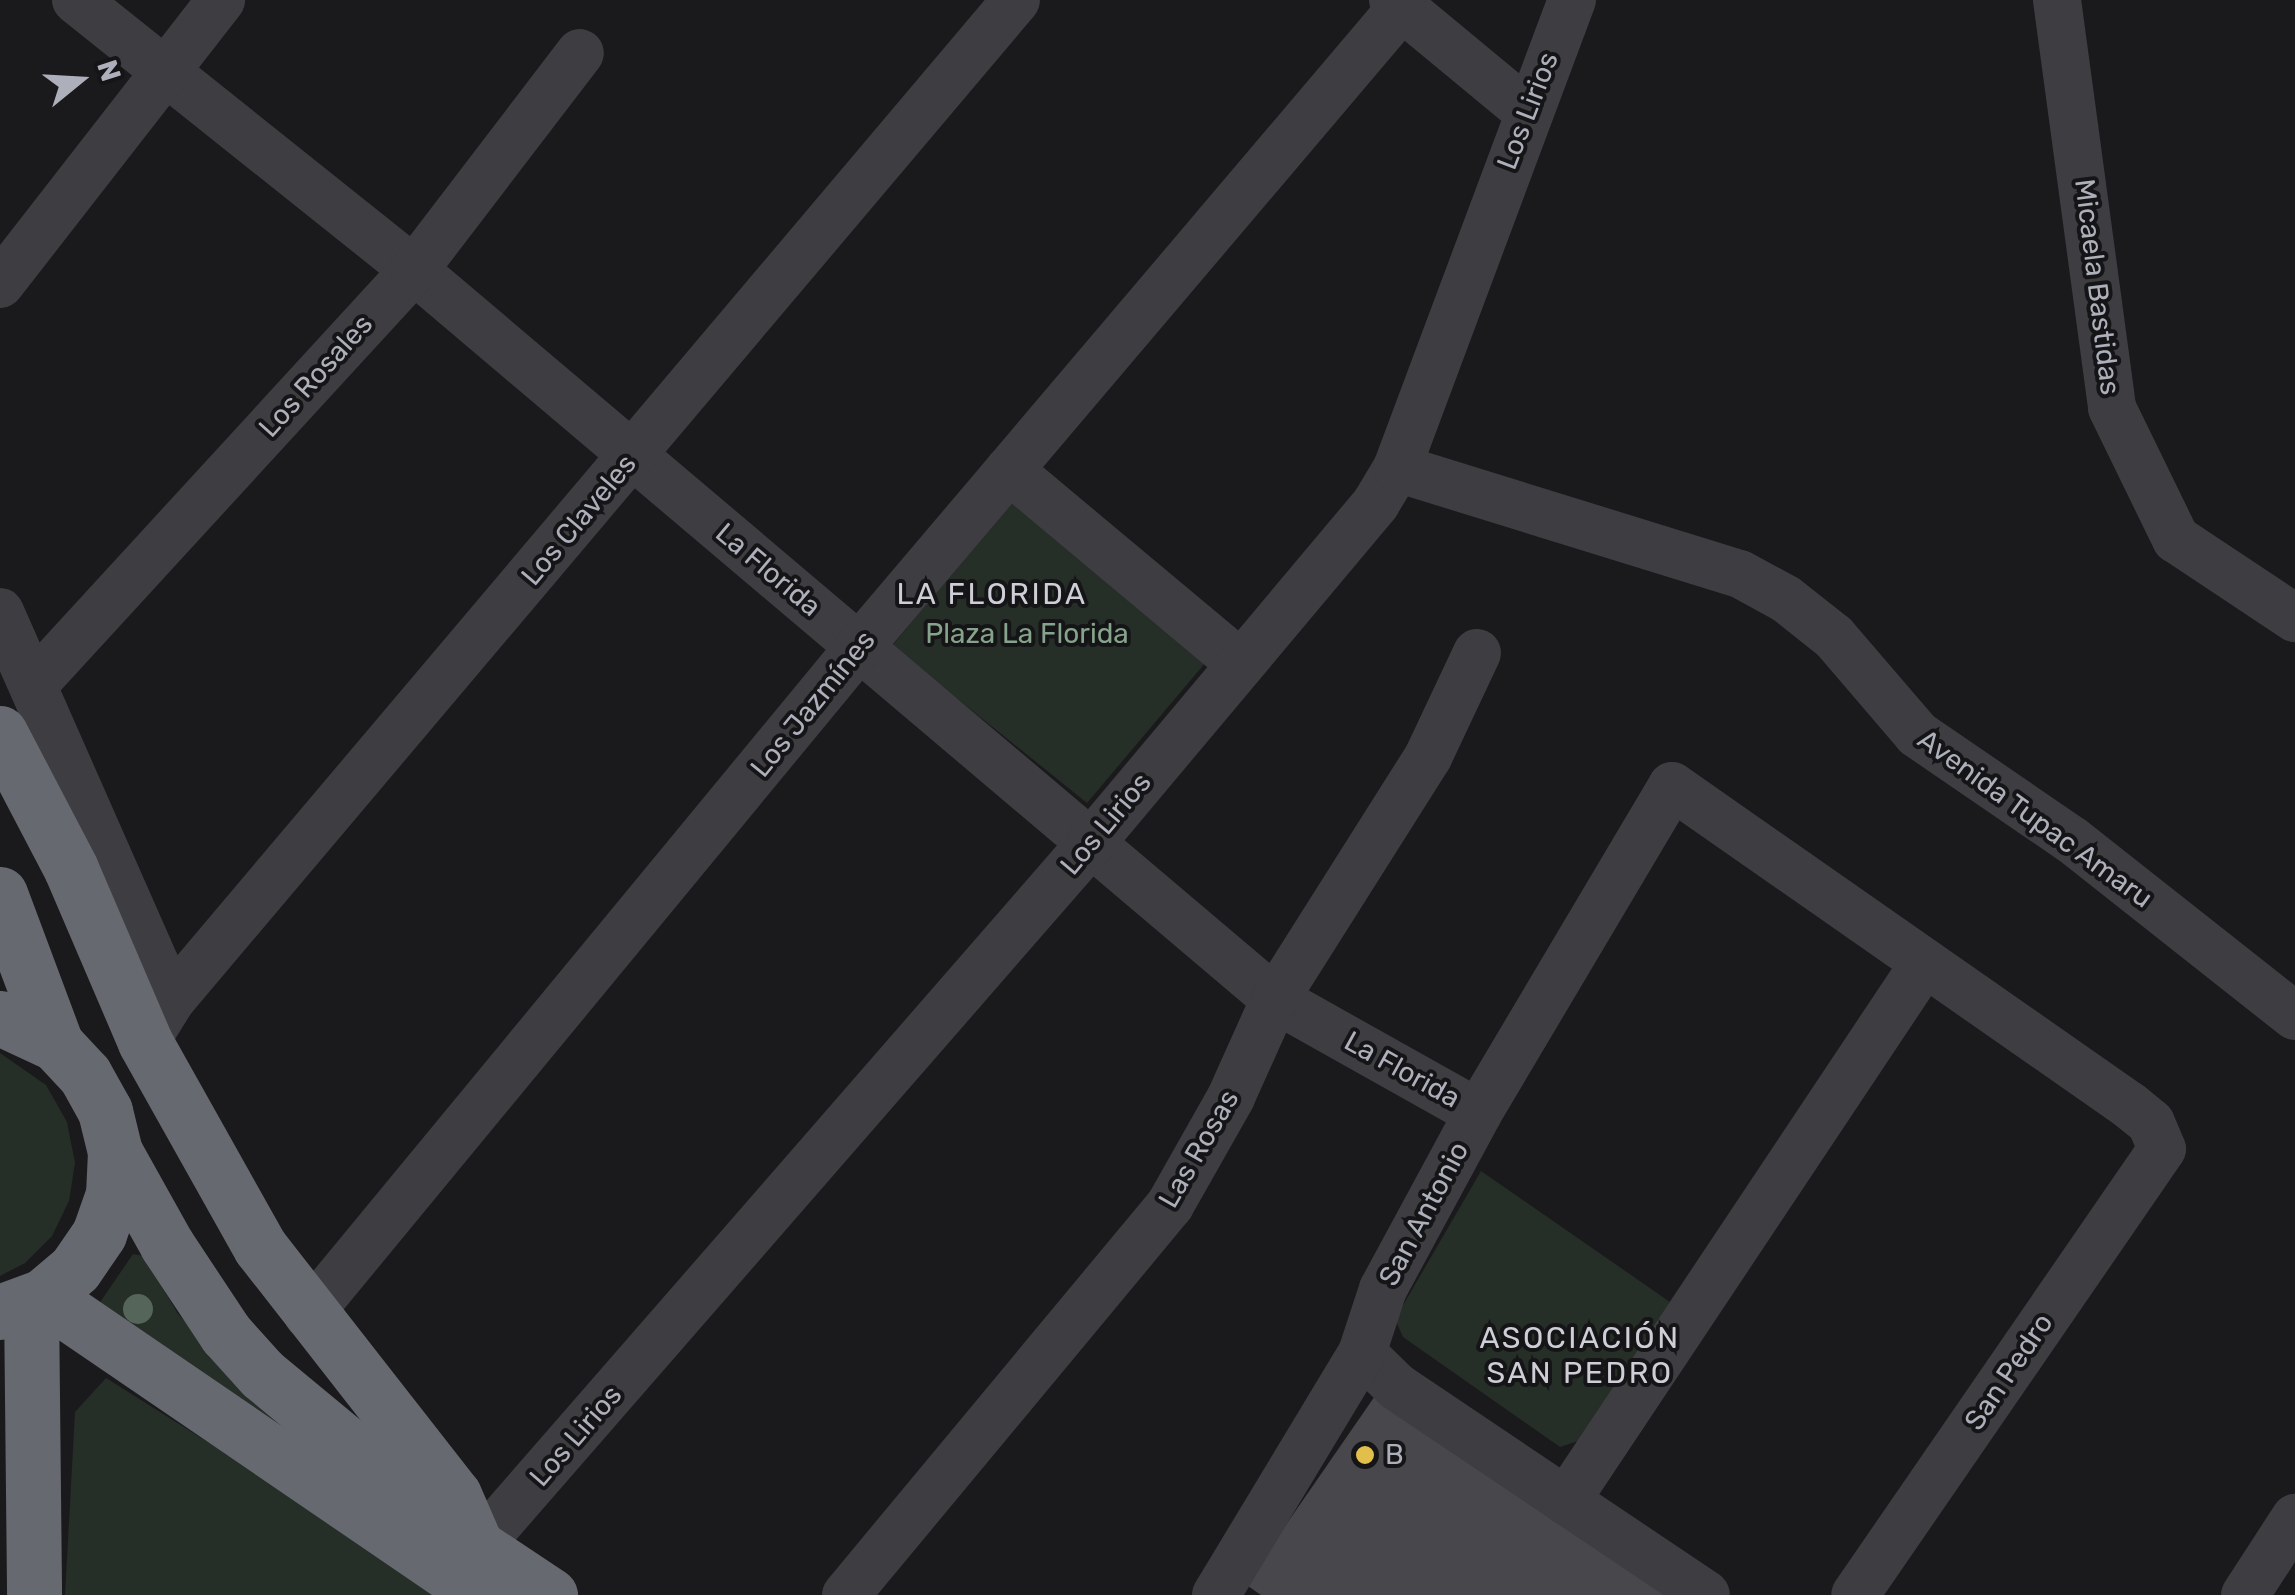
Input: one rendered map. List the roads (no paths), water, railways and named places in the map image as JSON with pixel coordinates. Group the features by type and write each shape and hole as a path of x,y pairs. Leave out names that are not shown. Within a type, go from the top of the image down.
{"highway":[{"path":"0,733 71,870 158,1021 260,1247 308,1315 454,1496 478,1572"},
{"path":"0,894 56,1044 99,1099 114,1152 226,1334 478,1572"},
{"path":"0,1018 56,1044"},
{"path":"25,1303 75,1269 99,1234 113,1194 114,1152"},
{"path":"25,1303 478,1572 550,1595"},
{"path":"25,1303 34,1595"}],"street":[{"name":"La Florida","path":"76,0 164,75 414,270 1275,999 1478,1113"},
{"path":"0,284 220,0"},
{"name":"Los Claveles","path":"158,1021 1016,0"},
{"name":"Los Lirios","path":"478,1572 1091,843 1397,468 1527,111 1572,0"},
{"name":"Micaela Bastidas","path":"2058,0 2112,408 2176,538 2295,618"},
{"path":"1398,4 1527,111"},
{"name":"Los Jazmínes","path":"308,1315 859,647 1398,4"},
{"name":"Los Rosales","path":"34,684 414,270 580,53"},
{"name":"Avenida Tupac Amaru","path":"1397,468 1740,574 1786,599 1834,637 1916,734 2072,840 2295,1016"},
{"path":"1009,470 1240,664"},
{"path":"0,612 34,684 158,1021"},
{"name":"Las Rosas","path":"846,1595 1170,1204 1232,1098 1275,999 1428,756 1477,654"},
{"name":"San Antonio","path":"1222,1593 1362,1353 1384,1289 1478,1113 1672,786 1923,965"},
{"path":"1566,1502 1923,965"},
{"name":"San Pedro","path":"1855,1595 2162,1149 2151,1123 2130,1104 1923,965"},
{"path":"1362,1353 1396,1387 1706,1595"},
{"path":"2245,1595 2289,1541"}],"place":[{"name":"B","path":"1365,1455"}],"district":[{"name":"LA FLORIDA","path":"992,594"},
{"name":"ASOCIACIÓN SAN PEDRO","path":"1580,1355"}],"park label":[{"name":"Plaza La Florida","path":"1027,634"}]}
